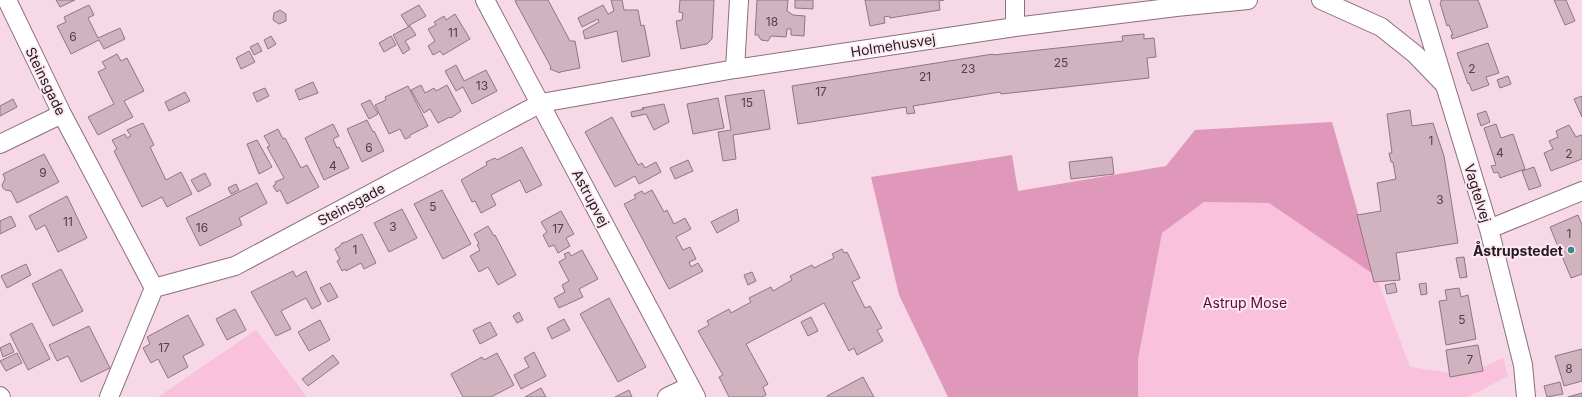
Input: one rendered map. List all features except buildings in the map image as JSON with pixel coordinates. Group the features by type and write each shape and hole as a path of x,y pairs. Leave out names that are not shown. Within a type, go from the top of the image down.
{"street":[{"name":"Steinsgade","path":"7,0 62,114 154,288 236,266 541,103"},
{"name":"Astrupvej","path":"485,0 693,391"},
{"path":"735,69 739,0"},
{"path":"1015,0 1015,27"},
{"name":"Holmehusvej","path":"541,103 735,69 1015,27 1176,7 1248,0"},
{"name":"Vagtelvej","path":"1321,0 1380,27 1415,54 1445,85"},
{"name":"Vagtelvej","path":"1419,0 1489,229 1523,366 1526,397"},
{"path":"0,144 62,114"},
{"path":"1489,229 1582,191"},
{"path":"109,397 154,288"},
{"path":"667,397 693,391"}],"green space":[{"name":"Astrup Mose","path":"1204,202 1269,203 1376,276 1410,367 1466,375 1503,358 1508,376 1468,397 1138,397 1138,359 1162,233"},
{"path":"256,330 307,397 158,397"}],"shaded area":[{"path":"1332,122 1376,276 1269,203 1204,202 1162,233 1138,359 1138,397 948,397 899,295 871,177 1012,155 1018,191 1166,166 1195,130"}],"place":[{"name":"Åstrupstedet","path":"1571,250"}]}
